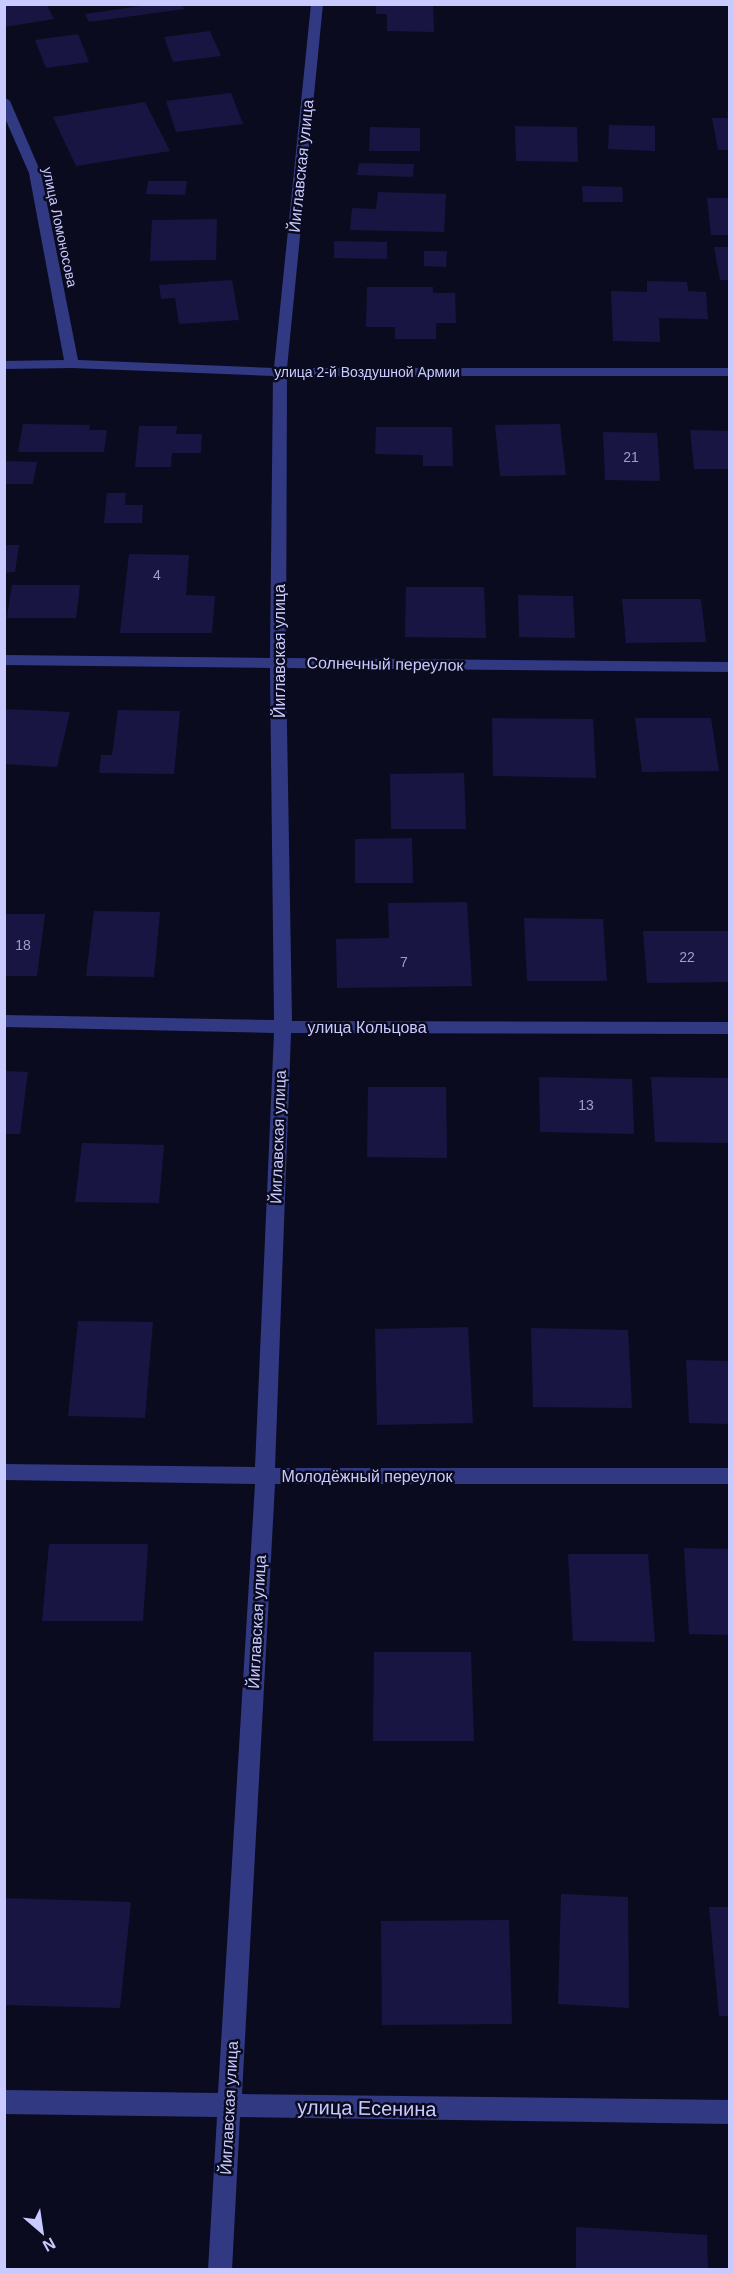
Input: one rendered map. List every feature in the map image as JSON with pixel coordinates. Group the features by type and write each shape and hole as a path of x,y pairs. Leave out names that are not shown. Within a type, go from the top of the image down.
{"street":[{"name":"Йиглавская улица","path":"220,2270 266,1476 283,1027 278,663 280,372 317,4"},
{"name":"улица Ломоносова","path":"4,101 35,173 72,364"},
{"name":"улица 2-й Воздушной Армии","path":"4,365 72,364 280,372 729,372"},
{"name":"Солнечный переулок","path":"4,660 729,668"},
{"name":"улица Кольцова","path":"4,1021 283,1027 729,1028"},
{"name":"Молодёжный переулок","path":"4,1472 266,1476 729,1476"},
{"name":"улица Есенина","path":"4,2102 729,2112"}],"building":[{"path":"5,4 46,4 54,19 5,27"},
{"path":"154,4 182,4 184,9 89,22 85,14"},
{"path":"376,4 433,4 434,32 387,31 387,14 376,14"},
{"path":"210,31 221,56 173,62 164,37"},
{"path":"78,34 89,62 46,68 35,40"},
{"path":"231,93 243,124 176,132 166,101"},
{"path":"145,102 170,151 76,166 53,117"},
{"path":"727,111 730,111 730,150 718,150 712,118 728,118"},
{"path":"609,125 655,126 655,151 608,149"},
{"path":"515,126 577,127 578,162 516,161"},
{"path":"370,127 420,128 420,151 369,151"},
{"path":"359,163 414,164 413,177 357,175"},
{"path":"148,181 187,181 185,195 146,194"},
{"path":"582,186 622,187 623,202 583,202"},
{"path":"378,192 446,194 444,232 350,230 352,208 376,209"},
{"path":"707,198 730,198 730,235 711,235"},
{"path":"217,219 216,260 150,261 152,220"},
{"path":"334,241 387,242 387,259 334,258"},
{"path":"714,247 730,247 730,280 720,280"},
{"path":"424,251 447,251 446,267 424,266"},
{"path":"232,280 239,320 179,324 175,298 161,299 159,285"},
{"path":"647,281 687,282 688,291 706,292 708,319 659,318 660,342 613,341 611,291 647,292"},
{"path":"367,287 433,287 433,293 455,293 456,323 436,323 436,339 395,339 395,327 366,327"},
{"path":"23,424 90,425 89,430 107,430 104,452 18,452"},
{"path":"560,424 566,475 500,476 495,425"},
{"path":"139,426 177,426 176,434 202,434 201,453 172,453 171,467 135,467"},
{"path":"376,427 452,427 453,466 423,466 423,455 375,454"},
{"path":"690,430 730,431 730,469 694,469"},
{"path":"603,432 657,433 660,481 605,480"},
{"path":"4,461 37,462 33,484 4,484"},
{"path":"107,493 126,493 125,505 143,505 142,523 104,523"},
{"path":"4,545 19,545 15,572 4,573"},
{"path":"129,554 189,555 186,595 215,596 212,633 120,633"},
{"path":"12,585 80,585 76,618 7,618"},
{"path":"406,587 484,587 486,638 405,637"},
{"path":"518,595 573,596 575,638 519,637"},
{"path":"622,599 701,599 706,642 626,643"},
{"path":"4,709 70,712 57,767 4,764"},
{"path":"118,710 180,711 174,774 99,773 101,755 112,755"},
{"path":"492,718 593,719 596,778 493,776"},
{"path":"635,718 711,718 719,771 642,772"},
{"path":"464,773 466,829 391,829 390,774"},
{"path":"412,838 413,883 355,883 355,839"},
{"path":"467,902 472,986 337,988 336,939 389,938 388,903"},
{"path":"94,911 160,912 154,977 86,976"},
{"path":"4,914 45,914 37,976 4,976"},
{"path":"524,918 603,919 607,981 527,981"},
{"path":"643,931 730,931 730,982 647,983"},
{"path":"4,1071 28,1072 20,1134 4,1134"},
{"path":"539,1077 632,1079 634,1134 540,1132"},
{"path":"651,1077 730,1078 730,1143 655,1142"},
{"path":"368,1087 446,1087 447,1158 367,1157"},
{"path":"82,1143 164,1145 159,1203 75,1202"},
{"path":"78,1321 153,1322 145,1418 68,1416"},
{"path":"468,1327 473,1423 377,1425 375,1329"},
{"path":"531,1328 628,1330 632,1408 533,1407"},
{"path":"686,1360 730,1361 730,1424 689,1423"},
{"path":"49,1544 148,1544 143,1621 42,1621"},
{"path":"684,1548 730,1549 730,1635 689,1634"},
{"path":"568,1554 648,1554 655,1642 573,1641"},
{"path":"374,1652 471,1652 474,1741 373,1741"},
{"path":"561,1894 628,1897 629,2008 558,2004"},
{"path":"4,1898 131,1902 120,2008 4,2005"},
{"path":"709,1907 730,1907 730,2016 719,2016"},
{"path":"509,1920 512,2024 382,2025 381,1921"},
{"path":"576,2227 707,2235 708,2270 576,2270"}]}
